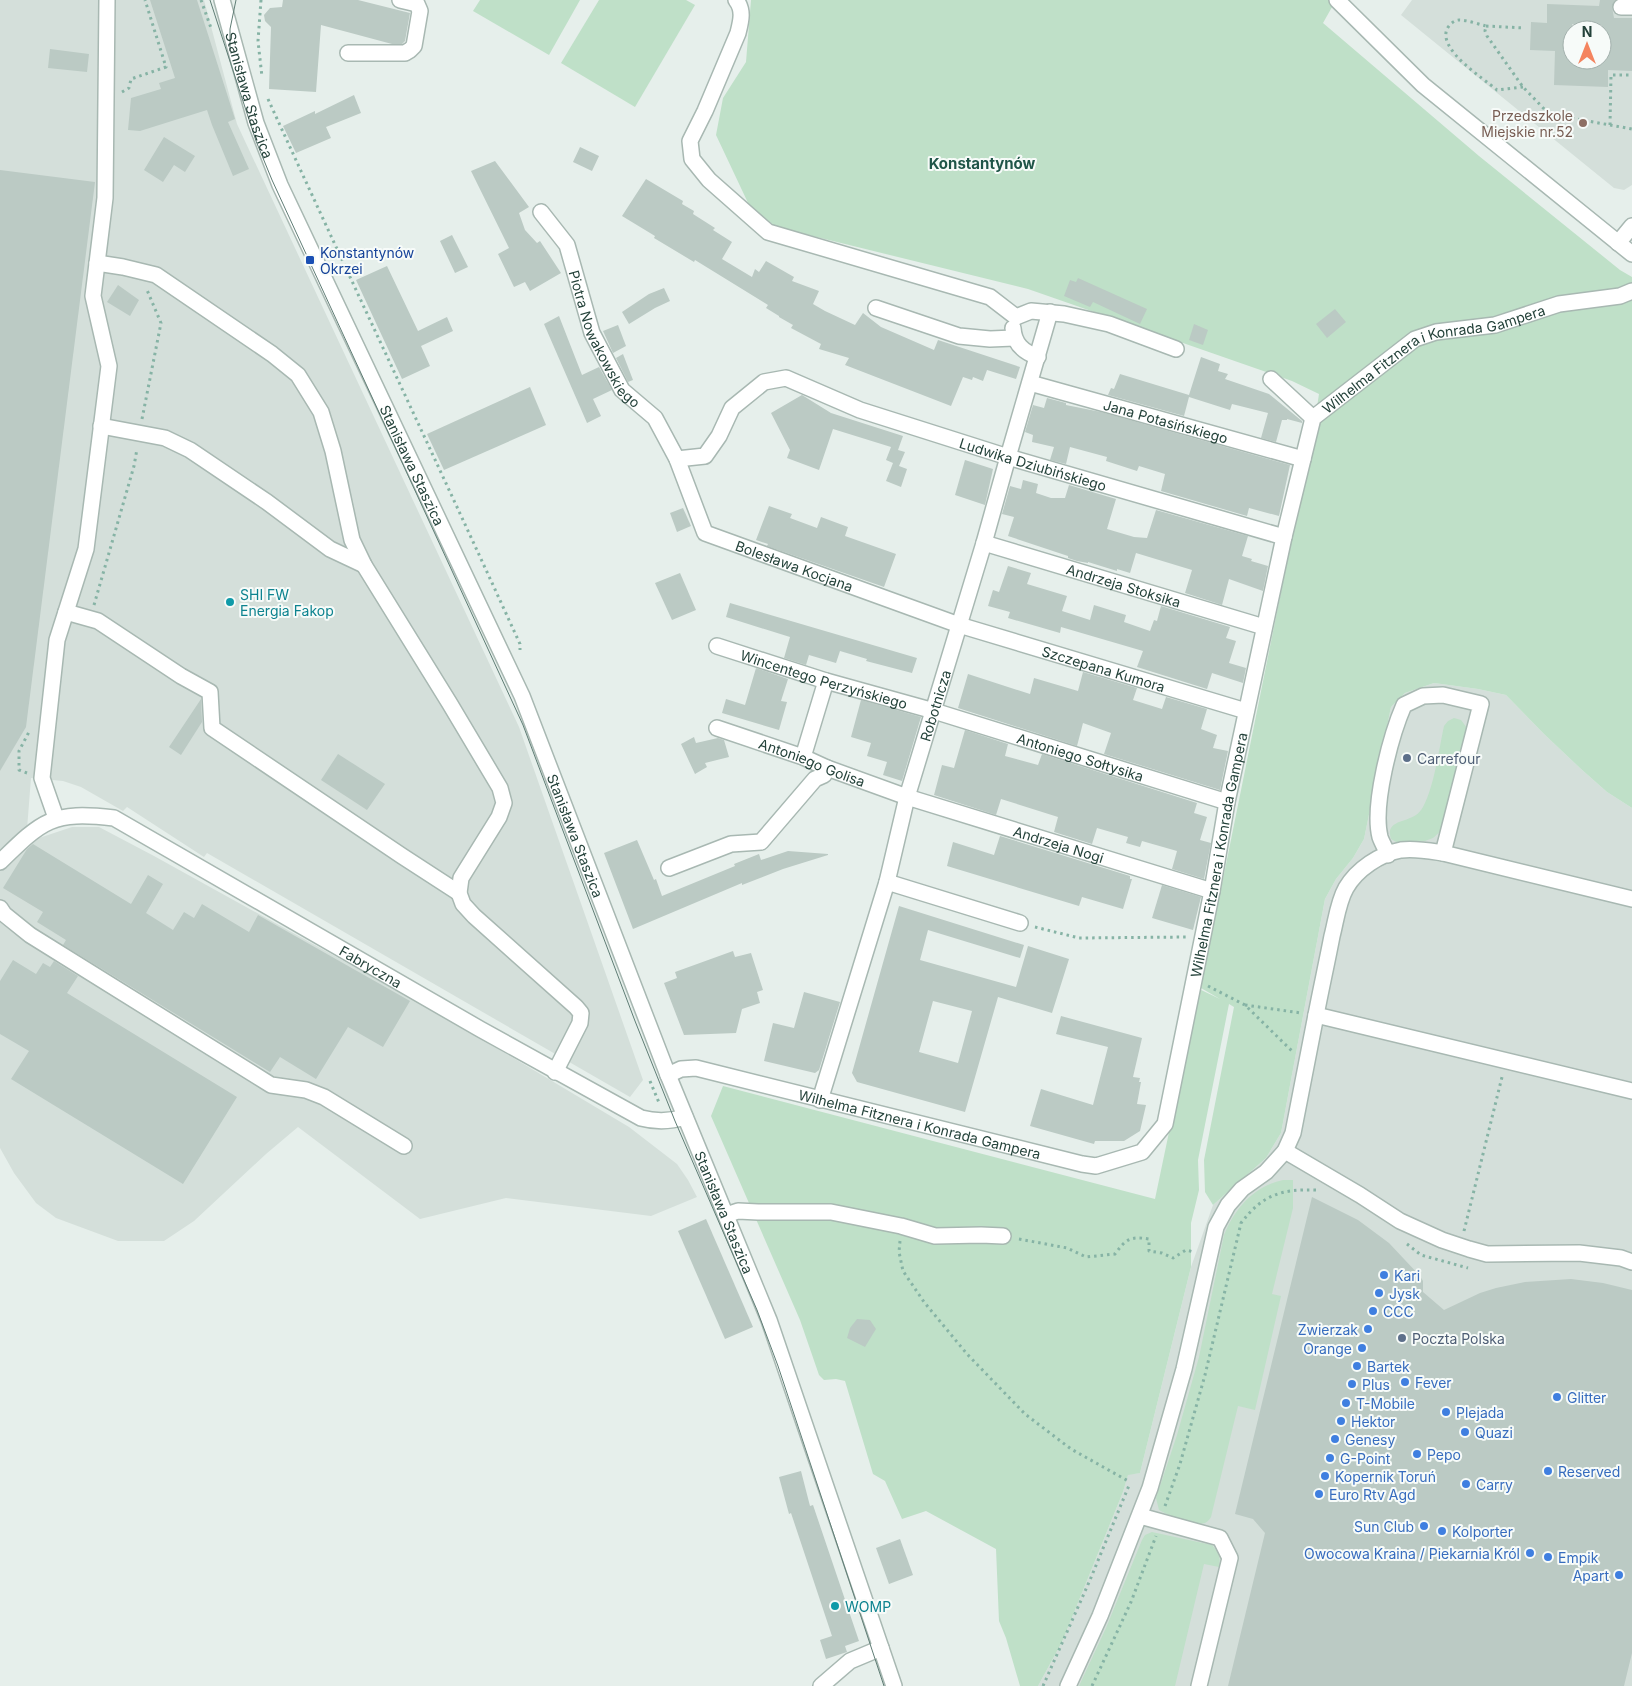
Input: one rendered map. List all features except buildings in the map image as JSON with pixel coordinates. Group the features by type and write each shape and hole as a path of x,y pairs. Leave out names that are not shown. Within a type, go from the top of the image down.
{"street":[{"path":"0,862 30,833 46,822 56,818 42,778 57,640 86,549 109,366 93,296 105,198 107,0"},
{"name":"Stanisława Staszica","path":"222,0 256,123 280,185 522,696 668,1075 770,1320 894,1686"},
{"path":"348,52 406,52 414,46 420,11 417,4 400,0"},
{"path":"736,0 740,6 742,20 705,111 690,141 692,159 709,180 768,232 990,297 1016,317"},
{"path":"1337,0 1423,85 1632,254"},
{"name":"Piotra Nowakowskiego","path":"541,212 567,245 592,333 622,390 655,418 677,459"},
{"path":"1618,243 1632,226"},
{"path":"97,263 156,275 272,354 298,375 321,412 333,451 352,540 364,565 500,788 504,803 499,817 461,878 459,893 463,904 581,1013 580,1023 555,1072"},
{"name":"Wilhelma Fitznera i Konrada Gampera","path":"668,1075 696,1068 1082,1164 1096,1166 1142,1152 1166,1124 1212,891 1227,802 1284,537 1313,418 1415,339 1436,332 1495,325 1559,304 1620,296 1632,291"},
{"path":"876,308 959,336 990,339 1014,338"},
{"path":"1016,317 1032,311 1050,312 1109,324 1176,348"},
{"name":"Robotnicza","path":"820,1100 887,882 907,797 984,542 1050,312"},
{"path":"1016,317 1013,328 1014,338 1028,354 1038,358"},
{"name":"Ludwika Dziubińskiego","path":"677,459 705,456 719,436 732,408 764,382 786,378 860,410 1008,457 1284,537"},
{"path":"1271,379 1313,418"},
{"name":"Jana Potasińskiego","path":"1030,383 1303,459"},
{"path":"101,426 164,438 190,450 267,502 330,549 364,565"},
{"name":"Bolesława Kocjana","path":"677,459 705,533 959,625"},
{"name":"Andrzeja Stoksika","path":"984,542 1264,627"},
{"path":"66,612 98,621 181,676 210,692 212,728 459,893"},
{"name":"Szczepana Kumora","path":"959,625 1246,711"},
{"name":"Wincentego Perzyńskiego","path":"717,646 826,681 934,711"},
{"path":"803,757 826,681"},
{"path":"1388,855 1380,837 1378,808 1388,754 1396,725 1404,705 1423,696 1443,695 1481,704 1444,853"},
{"name":"Antoniego Sołtysika","path":"934,711 1227,802"},
{"name":"Antoniego Golisa","path":"717,728 803,757 907,797"},
{"path":"670,868 731,844 761,842 816,779 824,775 828,768"},
{"name":"Andrzeja Nogi","path":"907,797 1212,891"},
{"name":"Fabryczna","path":"56,818 85,815 114,818 555,1072 641,1118 655,1122 667,1122 685,1117"},
{"path":"1068,1686 1100,1616 1150,1488 1184,1370 1216,1227 1228,1205 1242,1189 1266,1172 1285,1151 1293,1133 1337,916 1346,889 1358,872 1375,860 1401,850 1444,853 1632,899"},
{"path":"887,882 1020,923"},
{"path":"1,913 30,935 271,1085 306,1090 324,1097 404,1146"},
{"path":"1316,1015 1632,1091"},
{"path":"1285,1151 1400,1221 1442,1240 1487,1254 1579,1253 1621,1258 1632,1262"},
{"path":"726,1216 738,1211 831,1212 901,1226 935,1236 1003,1236"},
{"path":"1140,1516 1220,1538 1230,1558 1199,1686"},
{"path":"821,1686 850,1661 881,1648"}],"path":[{"path":"261,0 258,42 262,80"},
{"path":"1523,87 1497,90 1454,54 1448,45 1446,31 1453,22 1459,20 1486,26 1524,28"},
{"path":"1486,26 1487,36 1523,87 1549,114 1632,129"},
{"path":"1610,125 1611,75 1632,75"},
{"path":"1020,923 1079,938 1202,937"},
{"path":"1194,979 1245,1004 1316,1015"},
{"path":"1245,1004 1306,1065"},
{"path":"1456,1265 1506,1061"},
{"path":"649,1076 667,1122"},
{"path":"1092,1686 1131,1602 1161,1522 1205,1375 1241,1223 1250,1211 1276,1193 1318,1190"},
{"path":"901,1226 898,1252 903,1271 924,1302 967,1354 1025,1414 1070,1449 1130,1482 1150,1488"},
{"path":"1003,1236 1067,1248 1086,1257 1115,1254 1125,1241 1137,1237 1149,1239 1150,1251 1162,1253 1173,1258 1186,1250 1209,1257"},
{"path":"1406,1243 1421,1255 1473,1269"},
{"path":"1043,1686 1090,1580 1130,1482"}],"shaded area":[{"name":"SHI FW Energia Fakop","path":"0,0 204,0 237,124 519,727 643,1080 630,1097 207,853 204,857 127,807 123,811 81,787 63,781 31,778 27,829 0,854"},
{"name":"Przedszkole Miejskie nr.52","path":"1412,0 1632,0 1632,185 1624,190 1614,188 1401,15"},
{"path":"1434,683 1506,695 1581,769 1607,792 1632,808 1632,1686 1038,1686 1062,1642 1123,1492 1128,1474 1140,1473 1191,1267 1213,1205 1266,1158 1281,1133 1325,899 1336,879 1353,858 1364,839 1391,707 1405,693"},
{"path":"72,827 99,827 443,1016 629,1127 677,1164 697,1197 651,1216 506,1198 420,1219 298,1127 194,1221 164,1241 118,1241 56,1218 36,1203 14,1173 0,1148 0,871 33,840"}],"green space":[{"path":"480,0 580,0 549,55 473,11"},
{"path":"599,0 686,0 695,5 635,107 561,63"},
{"path":"751,0 1336,0 1323,23 1479,156 1620,270 1632,277 1632,808 1607,792 1581,769 1506,695 1434,683 1405,693 1391,707 1364,839 1353,858 1336,879 1325,899 1281,1133 1266,1158 1213,1205 1205,1192 1204,1160 1234,1007 1229,1004 1198,1160 1199,1190 1191,1223 1191,1267 1140,1473 1128,1475 1123,1492 1062,1642 1038,1686 1020,1686 999,1621 996,1549 926,1511 902,1519 885,1481 873,1474 845,1381 836,1379 824,1380 819,1375 800,1320 711,1116 723,1086 1155,1199 1199,989 1220,999 1201,988 1312,439 1319,394 1292,381 1028,289 776,227 749,205 716,135 723,98 746,62"},
{"path":"1454,718 1461,720 1467,728 1443,829 1433,838 1425,841 1398,843 1391,839 1390,829 1394,825 1416,815 1423,807 1433,779 1444,726"},
{"path":"1283,1180 1293,1180 1293,1208 1272,1294 1281,1296 1255,1410 1238,1406 1211,1518 1201,1524 1189,1522 1159,1510 1156,1498 1177,1435 1199,1357 1224,1235 1240,1207 1254,1193 1263,1187"},
{"path":"1152,1532 1212,1545 1220,1558 1219,1567 1204,1564 1175,1686 1079,1686 1106,1628 1142,1540 1145,1535"}],"tram line":[{"path":"210,0 256,141 272,180 523,725 635,1021 675,1121 757,1310 778,1366 884,1686"},
{"path":"230,51 230,29 236,0"}],"place":[{"name":"Przedszkole Miejskie nr.52","path":"1583,123"},
{"name":"Konstantynów Okrzei","path":"310,260"},
{"name":"SHI FW Energia Fakop","path":"230,602"},
{"name":"Carrefour","path":"1407,758"},
{"name":"Kari","path":"1384,1275"},
{"name":"Jysk","path":"1379,1293"},
{"name":"CCC","path":"1373,1311"},
{"name":"Zwierzak","path":"1368,1329"},
{"name":"Poczta Polska","path":"1402,1338"},
{"name":"Orange","path":"1362,1348"},
{"name":"Bartek","path":"1357,1366"},
{"name":"Fever","path":"1405,1382"},
{"name":"Plus","path":"1352,1384"},
{"name":"Glitter","path":"1557,1397"},
{"name":"T-Mobile","path":"1346,1403"},
{"name":"Plejada","path":"1446,1412"},
{"name":"Hektor","path":"1341,1421"},
{"name":"Quazi","path":"1465,1432"},
{"name":"Genesy","path":"1335,1439"},
{"name":"Pepo","path":"1417,1454"},
{"name":"G-Point","path":"1330,1458"},
{"name":"Reserved","path":"1548,1471"},
{"name":"Kopernik Toruń","path":"1325,1476"},
{"name":"Carry","path":"1466,1484"},
{"name":"Euro Rtv Agd","path":"1319,1494"},
{"name":"Sun Club","path":"1424,1526"},
{"name":"Kolporter","path":"1442,1531"},
{"name":"Owocowa Kraina / Piekarnia Król","path":"1530,1553"},
{"name":"Empik","path":"1548,1557"},
{"name":"Apart","path":"1619,1575"},
{"name":"WOMP","path":"835,1606"}],"district":[{"name":"Konstantynów","path":"982,163"}]}
